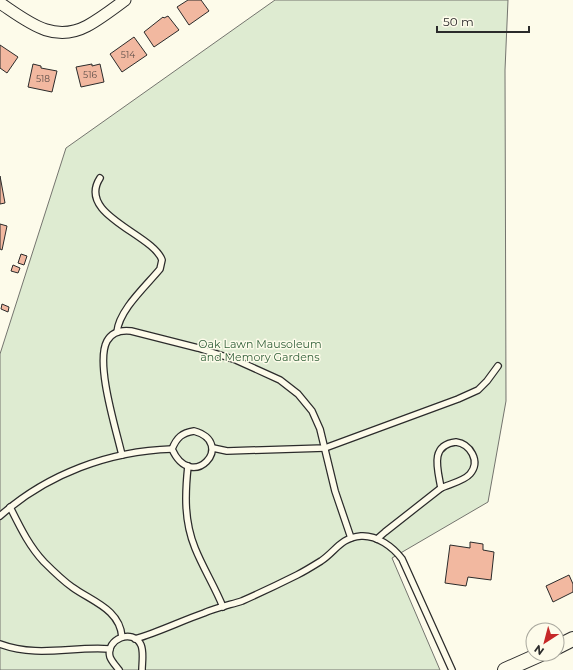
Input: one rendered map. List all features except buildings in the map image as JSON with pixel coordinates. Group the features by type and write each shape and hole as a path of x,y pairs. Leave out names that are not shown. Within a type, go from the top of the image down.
{"street":[{"path":"0,3 38,27 50,31 60,32 75,30 87,26 125,0"},
{"path":"505,670 525,661"}],"lane":[{"path":"100,178 96,186 96,194 100,206 106,214 147,243 159,254 162,260 160,269 124,312 117,332 107,341 104,351 103,366 107,393 122,455"},
{"path":"117,332 131,331 198,348 236,360 280,380 298,394 312,411 320,429 335,491 352,538"},
{"path":"213,448 226,451 325,448 458,399 478,390 498,366"},
{"path":"194,431 207,437 211,441 213,448 211,456 204,464 196,468 184,465 176,458 172,448 176,440 186,432 194,431"},
{"path":"377,539 441,488 464,478 471,473 474,466 474,456 469,448 463,444 456,442 447,444 439,452 437,457 437,466 441,488"},
{"path":"0,516 37,488 59,476 122,455 172,448"},
{"path":"188,466 185,503 190,532 195,548 223,607"},
{"path":"10,507 23,534 43,561 71,587 97,602 110,612 119,625 122,637"},
{"path":"136,639 241,601 298,574 321,561 340,544 352,538 364,536 377,539 391,547 402,559 452,670"},
{"path":"119,670 111,658 110,649 114,642 122,637 128,636 136,639 141,644 142,670"},
{"path":"0,644 33,652 110,649"}],"green space":[{"name":"Oak Lawn Mausoleum and Memory Gardens","path":"275,0 508,0 505,70 506,401 488,502 392,558 440,670 0,670 0,354 66,148"}]}
